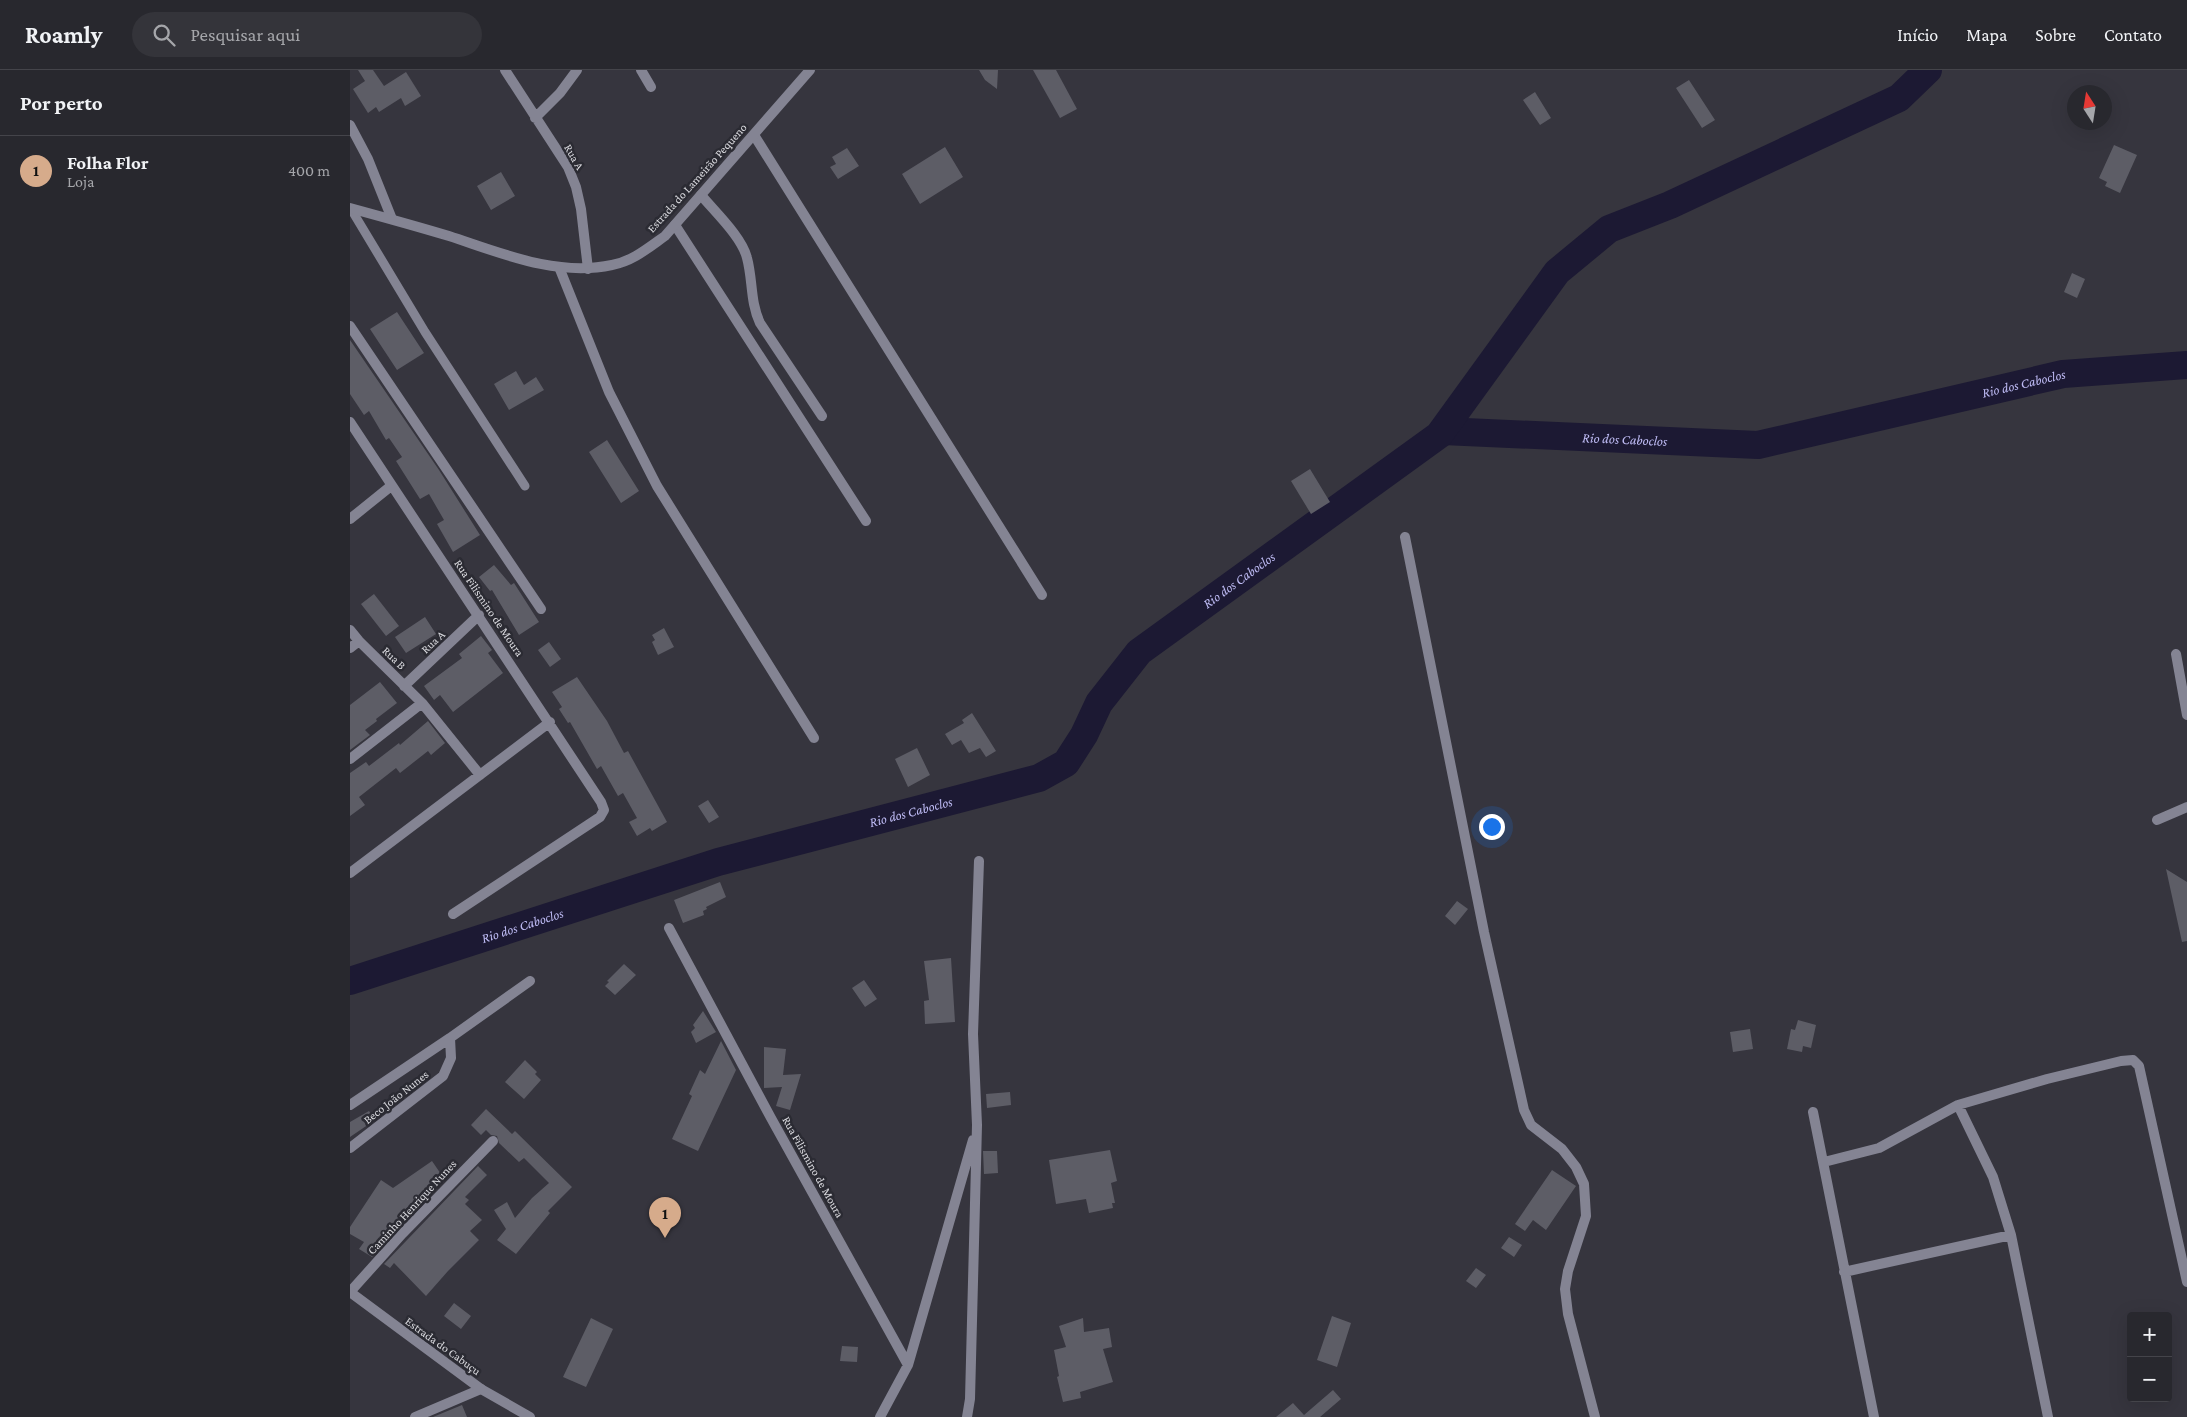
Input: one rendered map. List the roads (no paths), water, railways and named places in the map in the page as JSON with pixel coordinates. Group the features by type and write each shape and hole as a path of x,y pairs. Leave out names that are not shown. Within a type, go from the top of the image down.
{"street":[{"name":"Rua A","path":"505,70 568,167 576,187 581,209 588,269"},
{"path":"535,118 560,93 576,70"},
{"path":"641,70 651,87"},
{"name":"Estrada do Lameirão Pequeno","path":"350,208 526,260 559,267 588,269 614,265 636,257 664,236 810,70"},
{"path":"350,126 368,159 392,219"},
{"path":"754,135 1042,595"},
{"path":"701,195 742,244 747,258 754,310 760,323 822,416"},
{"path":"675,224 866,521"},
{"path":"559,267 609,392 657,486 814,738"},
{"path":"350,326 541,609"},
{"name":"Rua Filismino de Moura","path":"350,422 550,722 601,802 604,810 600,817 452,914"},
{"path":"350,519 391,486"},
{"path":"1405,537 1484,932 1524,1110 1531,1125 1562,1149 1576,1167 1584,1184 1586,1216 1568,1270 1565,1289 1568,1314 1595,1417"},
{"name":"Rua A","path":"404,686 479,615"},
{"name":"Rua B","path":"350,630 354,645 422,703 480,775"},
{"path":"2176,654 2187,715"},
{"path":"350,759 422,703"},
{"path":"350,873 550,722"},
{"path":"2157,820 2187,806"},
{"path":"967,1417 970,1399 974,1288 977,1125 973,1034 979,861"},
{"name":"Rua Filismino de Moura","path":"669,928 771,1118 908,1365"},
{"path":"350,1105 450,1038 530,980"},
{"name":"Beco João Nunes","path":"350,1148 443,1076 450,1058 450,1038"},
{"path":"1824,1162 1879,1148 1958,1105 2047,1080 2122,1061 2133,1060 2138,1066 2187,1282"},
{"path":"1958,1105 1993,1178 2011,1234 2048,1417"},
{"path":"1813,1112 1874,1417"},
{"path":"880,1417 908,1365 977,1125"},
{"name":"Caminho Henrique Nunes","path":"350,1292 422,1213 493,1141"},
{"path":"1844,1272 2011,1234"},
{"name":"Estrada do Cabuçu","path":"350,1292 481,1389 527,1416"},
{"path":"415,1417 481,1389"}],"lane":[{"path":"350,208 425,332 525,486"}],"waterway":[{"name":"Rio dos Caboclos","path":"350,981 718,862 1039,778 1066,763 1084,735 1099,703 1139,652 1439,435 1557,272 1609,229 1670,205 1899,98 1928,70"},
{"name":"Rio dos Caboclos","path":"1443,431 1758,445 2063,374 2187,365"}],"place":[{"name":"Folha Flor","path":"665,1238"}]}
